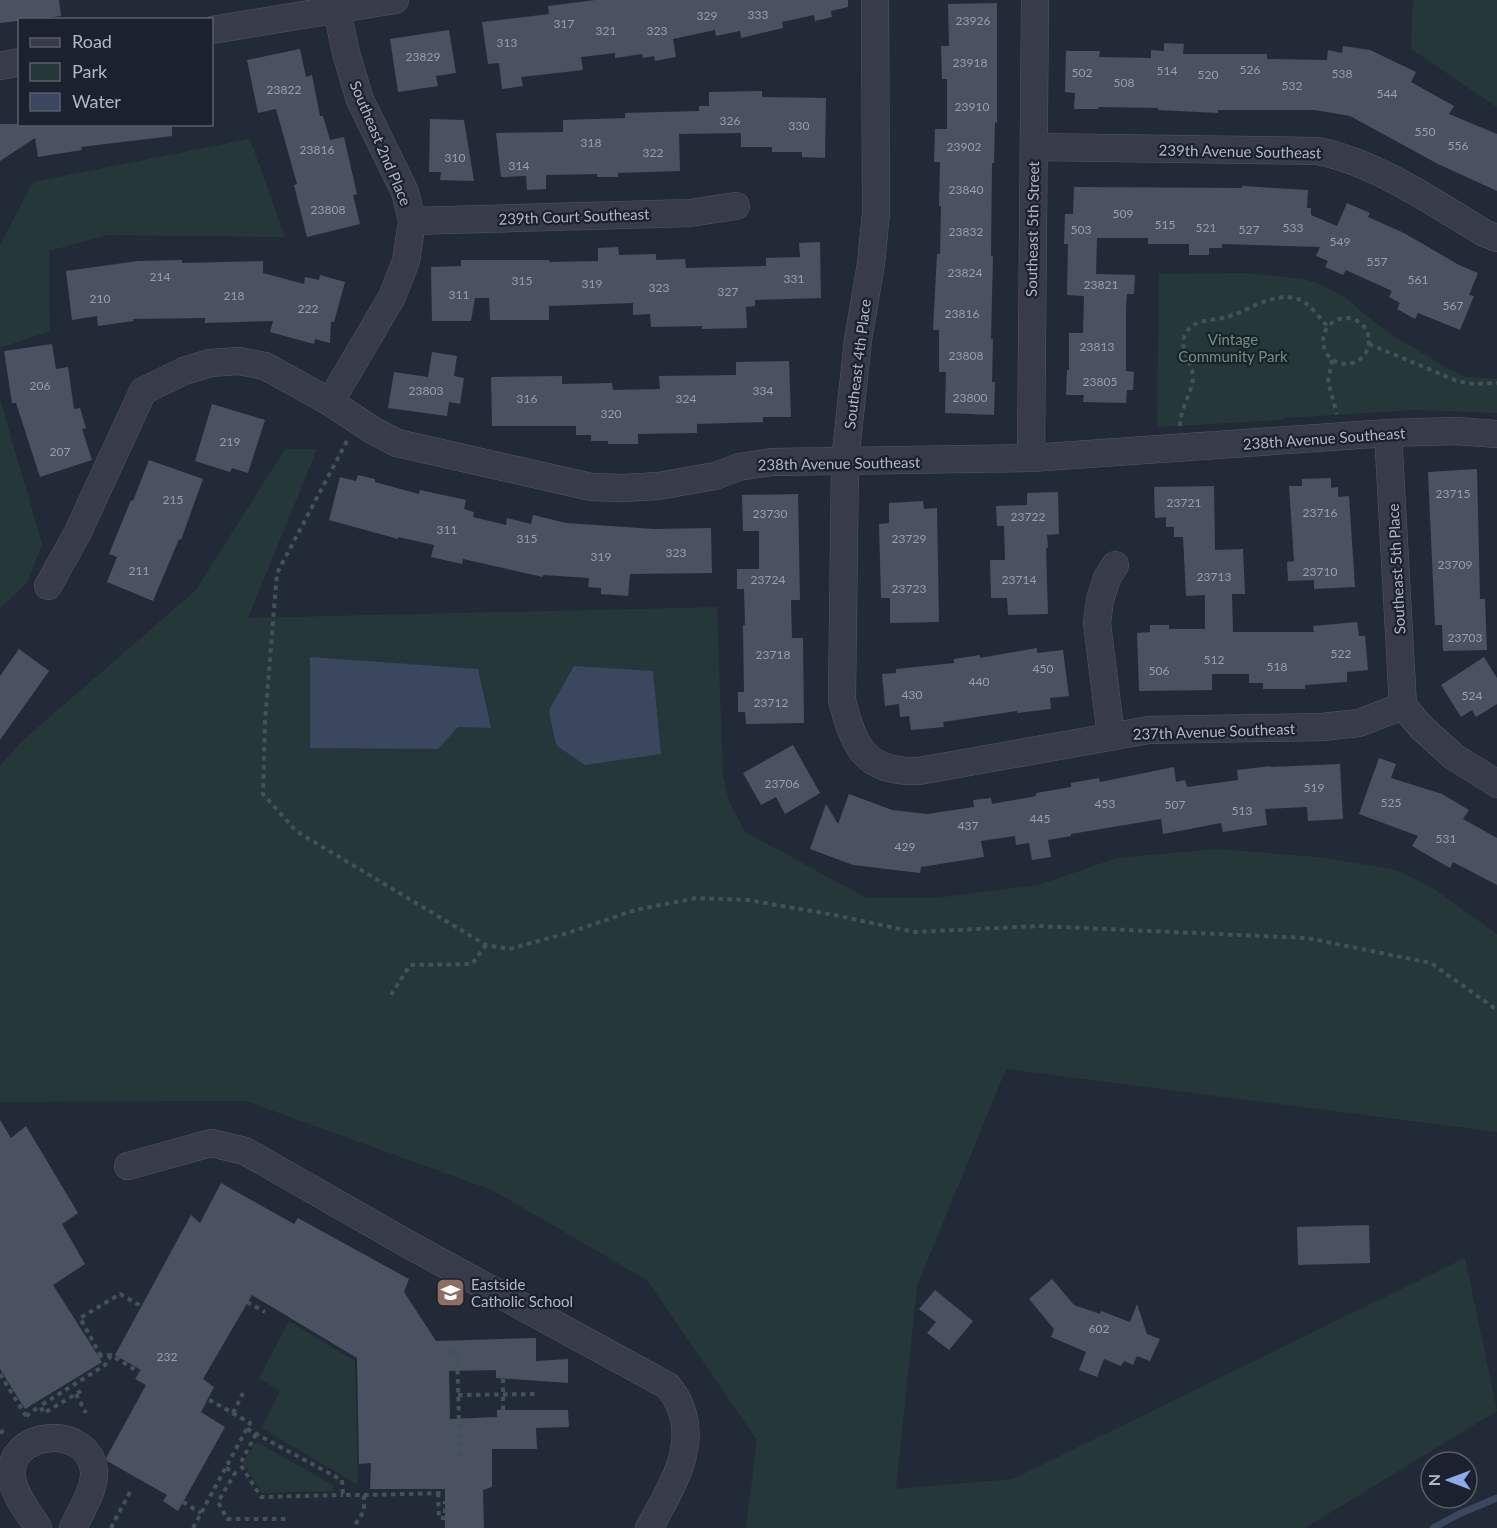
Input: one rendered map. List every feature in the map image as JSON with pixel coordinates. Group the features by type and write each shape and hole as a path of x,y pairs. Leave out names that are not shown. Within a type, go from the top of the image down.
{"street":[{"path":"213,30 395,0"},
{"name":"Southeast 4th Place","path":"868,758 856,743 842,700 845,461 858,340 871,264 876,213 874,0"},
{"name":"Southeast 5th Street","path":"1031,458 1035,0"},
{"name":"Southeast 2nd Place","path":"330,402 392,297 406,261 412,221 405,192 360,100 337,10"},
{"path":"0,66 18,62"},
{"name":"239th Avenue Southeast","path":"1034,147 1317,151 1341,156 1368,166 1484,233 1497,238"},
{"name":"239th Court Southeast","path":"412,221 690,213 736,206"},
{"name":"238th Avenue Southeast","path":"48,586 77,534 143,391 184,371 210,363 239,361 265,366 397,443 591,487 658,486 715,476 739,467 772,462 1031,458 1388,433 1456,431 1497,434"},
{"name":"Southeast 5th Place","path":"1388,433 1403,706"},
{"path":"1111,736 1097,623 1100,600 1107,578 1115,565"},
{"path":"1403,706 1422,728 1453,756 1497,784"},
{"name":"237th Avenue Southeast","path":"868,758 884,769 900,772 918,771 1149,730 1322,727 1359,723 1403,706"},
{"path":"128,1166 211,1143 244,1151 413,1247 668,1386 680,1405 685,1423 685,1442 682,1459 670,1489 649,1528"},
{"path":"38,1528 16,1492 11,1472 19,1452 26,1444 36,1439 69,1440 78,1444 92,1461 93,1483 73,1528"}],"path":[{"path":"1182,447 1180,417 1193,376 1183,343 1191,327 1207,320 1223,318 1264,302 1290,298 1303,302 1328,327"},
{"path":"1340,319 1354,319 1365,328 1369,344 1365,355 1359,361 1343,364 1332,360 1325,350 1324,334 1328,327 1340,319"},
{"path":"1369,344 1456,381 1473,384 1497,383"},
{"path":"1332,360 1328,382 1336,412 1339,436"},
{"path":"357,421 277,573 265,722 263,794 296,831 486,945 509,949 568,933 635,910 696,898 748,900 915,932 1038,926 1307,938 1431,963 1497,1010"},
{"path":"391,995 410,965 472,964 486,945"},
{"path":"139,1372 111,1355 100,1356 80,1318 120,1294 141,1306"},
{"path":"248,1302 265,1312"},
{"path":"448,1352 457,1352 460,1456"},
{"path":"0,1374 24,1417 105,1365 111,1355"},
{"path":"503,1379 503,1410"},
{"path":"40,1406 44,1413 81,1391"},
{"path":"233,1413 243,1393"},
{"path":"76,1394 86,1413"},
{"path":"458,1395 537,1394"},
{"path":"193,1528 250,1423 208,1399"},
{"path":"247,1429 342,1480 343,1495"},
{"path":"256,1434 240,1464 261,1497 445,1493"},
{"path":"226,1468 235,1473 218,1502 227,1519 290,1519"},
{"path":"111,1528 132,1488"},
{"path":"438,1493 440,1518 445,1518 445,1501"},
{"path":"353,1528 364,1511 364,1495"},
{"path":"183,1502 201,1513"}],"green space":[{"path":"1413,0 1497,0 1497,107 1411,49"},
{"path":"250,139 285,237 107,235 49,251 50,331 0,348 0,245 33,182"},
{"name":"Vintage Community Park","path":"1245,273 1304,279 1322,285 1345,298 1387,332 1452,371 1467,377 1497,379 1497,413 1416,410 1157,427 1159,274"},
{"path":"0,399 42,544 27,583 0,608"},
{"path":"285,449 317,449 248,618 717,607 723,776 729,801 745,832 867,898 935,898 1038,885 1117,858 1217,849 1318,857 1397,870 1434,889 1497,934 1497,1132 1006,1069 917,1286 896,1489 1013,1479 1465,1258 1497,1411 1433,1450 1419,1450 1419,1459 1305,1528 746,1528 757,1440 647,1280 492,1190 246,1101 0,1102 0,766 20,743 196,590"},
{"path":"289,1321 355,1361 358,1485 262,1428 280,1391 259,1378"},
{"path":"256,1442 333,1485 333,1491 262,1493 243,1463"}],"water":[{"path":"310,657 478,669 491,728 458,727 438,749 310,748"},
{"path":"574,666 653,671 661,754 585,765 556,745 549,710"}],"building":[{"path":"0,0 59,0 61,16 18,18 18,21 0,23"},
{"path":"595,0 848,0 848,7 831,11 832,17 815,21 814,15 782,22 783,28 741,38 740,31 716,36 715,30 673,39 676,57 655,61 654,56 643,58 642,54 615,58 615,53 581,57 583,70 521,77 523,86 502,89 499,63 488,64 482,22 549,14 548,6"},
{"path":"997,3 997,123 995,122 994,163 992,163 991,256 993,256 991,339 993,339 992,382 995,382 994,415 945,413 946,372 939,372 939,330 933,330 937,254 940,254 941,206 939,206 940,162 934,162 935,129 947,129 947,79 942,79 941,46 949,46 948,4"},
{"path":"449,30 456,73 436,76 438,86 398,92 390,39"},
{"path":"1164,43 1184,44 1183,54 1267,54 1267,59 1327,60 1328,50 1342,53 1343,46 1370,50 1416,72 1411,82 1454,106 1449,114 1497,134 1497,191 1438,164 1350,116 1315,110 1218,110 1218,113 1158,110 1158,108 1074,109 1075,93 1065,92 1066,51 1100,51 1099,57 1151,58 1151,50 1164,51"},
{"path":"300,49 306,77 312,75 320,116 323,116 330,140 344,137 357,194 353,195 360,224 307,237 294,185 297,184 276,109 258,113 247,60"},
{"path":"762,91 762,97 826,98 825,158 802,157 802,152 772,152 772,147 741,147 741,133 679,134 680,171 618,173 618,177 597,177 597,174 546,175 546,189 527,190 526,176 501,177 496,133 563,132 563,120 625,118 625,113 699,111 699,106 709,106 709,92"},
{"path":"430,119 464,120 474,181 440,180 441,172 429,172"},
{"path":"0,124 172,126 172,136 81,147 82,150 38,157 35,138 0,161"},
{"path":"1242,186 1308,190 1307,208 1311,208 1311,215 1337,226 1347,203 1370,213 1368,217 1404,233 1459,265 1478,273 1469,295 1474,296 1460,330 1418,313 1415,319 1397,309 1400,303 1389,297 1392,291 1346,270 1343,275 1325,267 1328,261 1316,256 1320,247 1222,244 1222,248 1209,248 1209,255 1189,255 1189,244 1148,244 1148,238 1097,238 1096,274 1135,275 1134,294 1127,294 1126,308 1126,371 1134,372 1133,390 1127,390 1126,403 1083,402 1084,395 1066,395 1069,333 1083,333 1084,296 1067,295 1068,244 1064,244 1065,214 1073,214 1074,187 1242,188"},
{"path":"820,242 821,298 755,300 755,306 746,307 747,328 651,327 650,314 633,315 633,303 549,306 549,320 490,320 489,298 475,298 471,321 432,321 431,267 461,266 461,260 598,261 598,248 618,247 619,255 656,254 656,260 685,259 686,268 766,266 766,258 800,257 799,243"},
{"path":"182,260 182,263 263,261 263,273 304,284 305,277 319,280 320,275 345,282 334,322 331,322 330,343 315,339 314,344 270,332 273,321 205,323 205,318 133,319 133,321 98,326 97,316 72,320 66,271 138,261"},
{"path":"52,344 56,369 68,367 74,409 80,408 86,428 82,429 92,460 40,477 16,403 12,403 4,351"},
{"path":"432,352 457,356 454,376 464,378 460,404 449,402 447,416 388,408 394,372 428,377"},
{"path":"789,361 791,417 763,417 763,422 697,424 697,433 638,434 638,444 608,444 608,441 591,441 591,435 576,435 576,426 492,426 491,377 562,376 562,384 612,383 613,390 660,389 659,376 736,375 736,362"},
{"path":"212,404 265,420 248,473 232,468 230,472 195,461"},
{"path":"149,460 203,479 181,540 179,539 153,601 107,582 117,557 109,554"},
{"path":"1477,469 1480,599 1485,599 1487,650 1443,651 1442,625 1435,625 1428,472"},
{"path":"358,475 419,494 420,490 466,500 464,509 474,512 473,517 506,525 507,518 531,524 533,515 566,523 654,529 711,528 712,573 630,574 628,596 601,594 601,588 588,587 589,578 543,575 543,577 463,559 462,564 431,557 434,545 398,537 398,539 329,520 340,477 356,481"},
{"path":"1331,478 1331,488 1338,487 1338,497 1349,496 1355,587 1314,589 1314,580 1288,581 1287,562 1294,561 1289,486 1302,486 1302,479"},
{"path":"1214,486 1215,550 1243,549 1245,594 1232,594 1233,632 1314,632 1313,626 1357,622 1359,636 1365,636 1368,670 1347,672 1347,682 1305,685 1305,689 1263,689 1263,683 1249,683 1249,674 1212,674 1212,690 1139,691 1137,633 1150,632 1150,625 1169,625 1169,629 1205,629 1205,595 1186,596 1183,537 1174,537 1174,527 1166,527 1166,517 1155,518 1154,487"},
{"path":"1058,492 1059,534 1047,535 1048,614 1008,615 1007,598 991,598 990,560 1005,560 1004,526 997,526 996,506 1027,505 1027,493"},
{"path":"798,494 800,600 791,600 792,638 803,638 804,723 746,724 745,712 738,712 738,692 744,692 743,625 745,625 744,589 737,589 737,569 759,569 759,531 743,531 742,495"},
{"path":"923,501 924,509 937,508 939,622 890,623 890,598 881,598 879,524 889,523 889,503"},
{"path":"1037,648 1037,653 1063,650 1069,696 1050,698 1051,709 1017,713 1017,711 943,722 944,727 911,730 909,716 900,717 899,704 885,706 882,674 896,673 896,669 954,663 954,659 980,655 980,658"},
{"path":"19,649 49,671 0,740 0,676"},
{"path":"1484,657 1497,678 1497,704 1476,717 1472,710 1461,717 1441,685"},
{"path":"793,745 820,793 785,814 776,797 761,805 743,773"},
{"path":"1379,758 1396,764 1391,778 1442,794 1469,810 1463,819 1497,838 1497,885 1453,862 1450,868 1412,846 1418,836 1359,814"},
{"path":"1340,764 1343,819 1308,821 1307,807 1265,809 1267,825 1223,832 1221,823 1163,834 1161,819 1048,840 1051,857 1032,860 1029,843 1016,845 1015,836 981,841 984,857 921,867 920,873 853,865 810,849 826,804 838,824 849,794 892,810 927,814 974,807 973,800 991,798 992,804 1071,787 1071,783 1099,778 1100,782 1174,767 1176,782 1185,780 1187,787 1238,780 1237,770 1271,766"},
{"path":"0,1120 11,1138 26,1126 78,1213 62,1224 85,1264 53,1285 102,1362 25,1409 0,1369"},
{"name":"Eastside Catholic School","path":"221,1183 294,1224 298,1218 409,1279 404,1292 436,1341 536,1338 536,1361 568,1359 568,1383 496,1378 496,1370 449,1371 450,1419 497,1417 497,1410 568,1410 569,1427 536,1428 537,1449 492,1449 492,1487 483,1490 484,1528 445,1528 445,1489 370,1489 371,1463 359,1464 357,1358 252,1295 203,1379 214,1387 201,1412 225,1427 178,1511 163,1501 167,1495 107,1461 106,1458 146,1385 135,1379 141,1370 115,1355 191,1215 200,1223"},
{"path":"1369,1225 1370,1263 1298,1265 1297,1227"},
{"path":"1052,1279 1074,1305 1100,1314 1101,1311 1130,1322 1137,1304 1147,1334 1160,1339 1150,1361 1137,1356 1133,1365 1124,1361 1121,1366 1104,1359 1097,1377 1079,1370 1086,1352 1051,1337 1054,1329 1029,1299"},
{"path":"935,1290 973,1321 949,1350 927,1333 936,1322 919,1309"}],"waterway":[{"path":"1433,1528 1497,1498"}],"place":[{"name":"Eastside Catholic School","path":"450,1293"}]}
